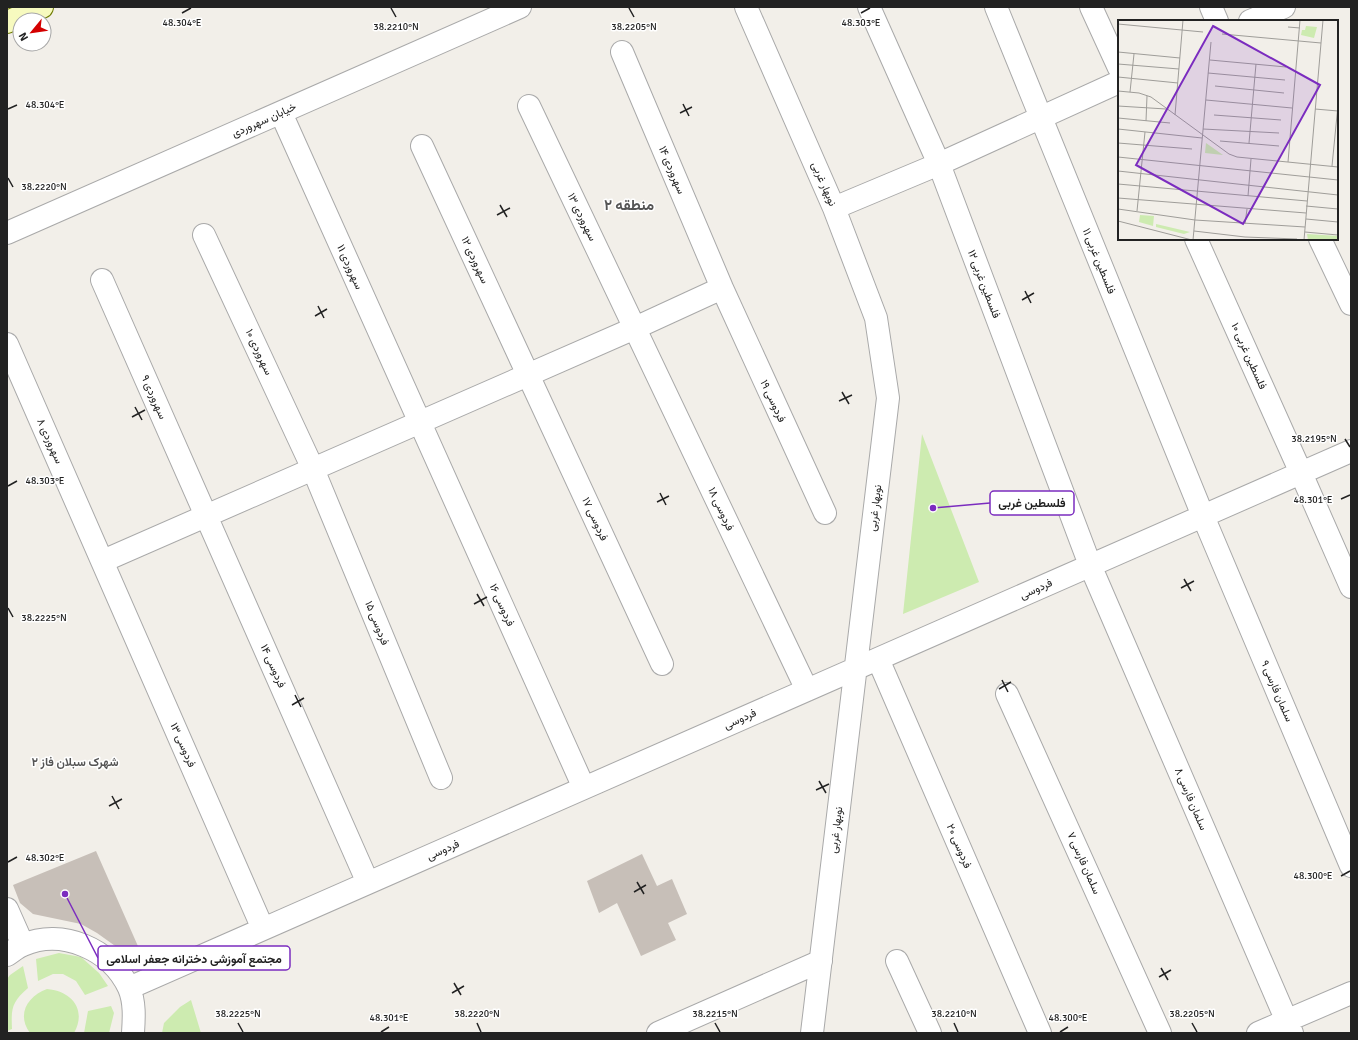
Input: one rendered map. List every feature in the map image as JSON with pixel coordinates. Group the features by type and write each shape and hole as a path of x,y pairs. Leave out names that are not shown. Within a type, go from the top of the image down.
{"main road":[{"path":"7,22 42,7"}],"street":[{"name":"خیابان سهروردی","path":"7,233 520,7"},
{"name":"نوبهار غربی","path":"746,7 834,208 876,318 888,398 812,1033"},
{"name":"فلسطین غربی ۱۲","path":"869,7 939,164 1090,565"},
{"name":"فلسطین غربی ۱۱","path":"996,7 1203,516"},
{"path":"1091,7 1118,66"},
{"path":"1211,7 1217,20"},
{"path":"1252,20 1284,7"},
{"name":"سهروردی ۱۴","path":"622,52 722,288"},
{"path":"834,208 939,164 1118,82"},
{"name":"سهروردی ۱۳","path":"529,106 635,328"},
{"name":"سهروردی ۱۱","path":"281,112 420,422"},
{"name":"سهروردی ۱۲","path":"422,146 528,374"},
{"name":"سهروردی ۱۰","path":"204,235 313,469"},
{"name":"فلسطین غربی ۱۰","path":"1196,240 1351,588"},
{"path":"1320,240 1351,304"},
{"name":"سهروردی ۹","path":"102,280 206,515"},
{"path":"103,560 635,328 722,288"},
{"name":"فردوسی ۱۹","path":"722,288 825,513"},
{"name":"فردوسی ۱۸","path":"635,328 807,690"},
{"name":"سهروردی ۸","path":"7,344 103,560"},
{"name":"فردوسی ۱۷","path":"528,374 662,664"},
{"name":"فردوسی ۱۶","path":"420,422 584,788"},
{"name":"فردوسی","path":"129,988 1351,451"},
{"name":"فردوسی ۱۵","path":"313,469 441,778"},
{"name":"فردوسی ۱۴","path":"206,515 368,883"},
{"name":"سلمان فارسی ۹","path":"1203,516 1351,866"},
{"name":"فردوسی ۱۳","path":"103,560 263,929"},
{"name":"سلمان فارسی ۸","path":"1090,565 1289,1027"},
{"name":"فردوسی ۲۰","path":"878,659 1040,1033"},
{"name":"سلمان فارسی ۷","path":"1007,694 1160,1033"},
{"path":"7,909 15,950 47,939 72,941 96,950 115,967 129,988 135,1013 133,1033"},
{"path":"658,1033 821,961"},
{"path":"897,961 930,1033"},
{"path":"1258,1033 1289,1027 1351,993"}],"green space":[{"path":"922,434 979,582 903,614"},
{"path":"59,953 81,957 99,973 108,986 85,995 76,981 63,974 53,974 38,981 36,959"},
{"path":"23,966 28,988 19,997 12,1010 12,1029 7,1031 7,979 10,975"},
{"path":"47,989 64,993 75,1003 78,1009 79,1017 78,1025 74,1033 30,1033 24,1019 26,1006 34,996"},
{"path":"191,1000 201,1033 162,1033 164,1023 180,1007"},
{"path":"111,1006 114,1013 109,1033 84,1033 88,1011"}],"building":[{"path":"96,851 141,953 125,953 97,933 81,924 33,914 20,903 13,885"},
{"path":"642,854 657,886 672,879 687,914 668,923 676,940 641,956 617,903 599,913 587,881"}],"place":[{"name":"فلسطین غربی","path":"933,508"},
{"name":"مجتمع آموزشی دخترانه جعفر اسلامی","path":"65,894"}],"district":[{"name":"منطقه ۲","path":"629,205"},
{"name":"شهرک سبلان فاز ۲","path":"75,762"}]}
